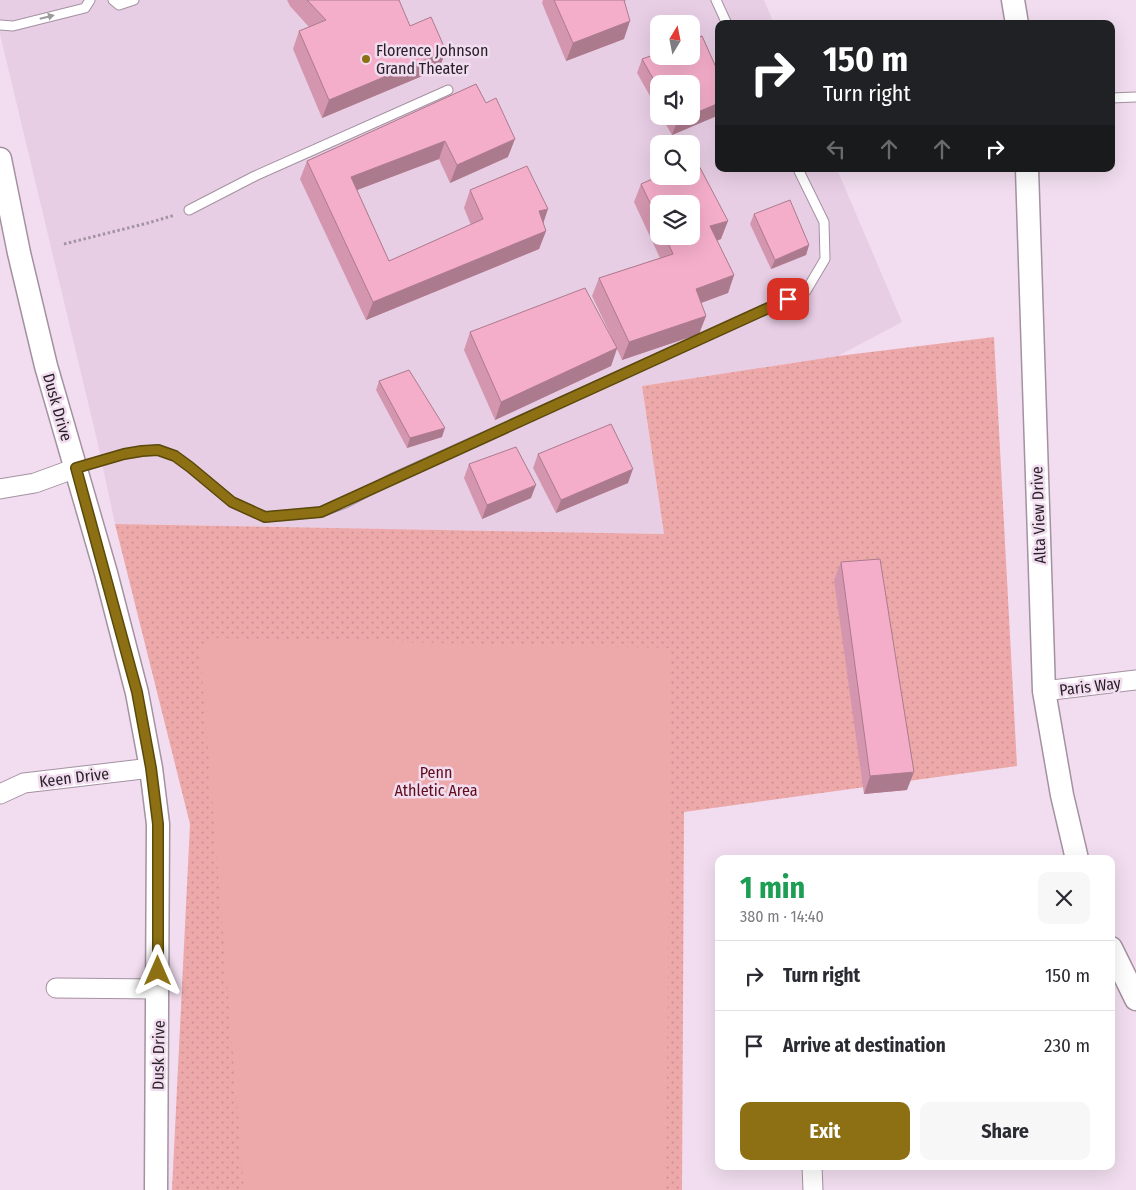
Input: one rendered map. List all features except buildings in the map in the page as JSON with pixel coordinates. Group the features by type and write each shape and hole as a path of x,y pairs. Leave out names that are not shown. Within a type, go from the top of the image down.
{"street":[{"path":"1013,0 1016,20"},
{"name":"Dusk Drive","path":"0,159 18,253 46,366 137,692 151,768 158,824 156,1190"},
{"name":"Alta View Drive","path":"1027,172 1044,691 1062,795 1077,855"},
{"path":"0,489 35,483 76,468"},
{"name":"Paris Way","path":"1044,691 1136,680"},
{"name":"Keen Drive","path":"0,794 24,783 151,768"},
{"path":"1115,956 1136,999"},
{"path":"56,988 158,989"},
{"path":"812,1170 813,1190"}],"lane":[{"path":"0,25 13,26 85,8 90,0"},
{"path":"113,0 120,5 134,0"},
{"path":"716,0 725,20"},
{"path":"189,210 255,176 448,90"},
{"path":"1115,98 1136,97"},
{"path":"76,468 124,454 158,450 175,456 232,502 265,517 321,512 345,503 395,478 806,290 825,260 824,222 799,172"}],"path":[{"path":"64,244 148,223 189,210"}],"shaded area":[{"path":"0,0 764,0 772,20 715,20 715,172 838,172 902,322 838,356 642,386 664,534 115,524 97,440 0,34"}],"green space":[{"name":"Penn Athletic Area","path":"994,337 1017,766 684,812 682,1190 172,1190 190,824 115,524 664,534 642,386 838,356"},
{"path":"217,638 671,648 666,1190 244,1190 200,650"}],"place":[{"name":"Florence Johnson Grand Theater","path":"366,59"}],"route":[{"path":"158,971 158,824 151,768 137,692 76,468 124,454 158,450 175,456 232,502 265,517 321,512 345,503 395,478 788,299"}]}
